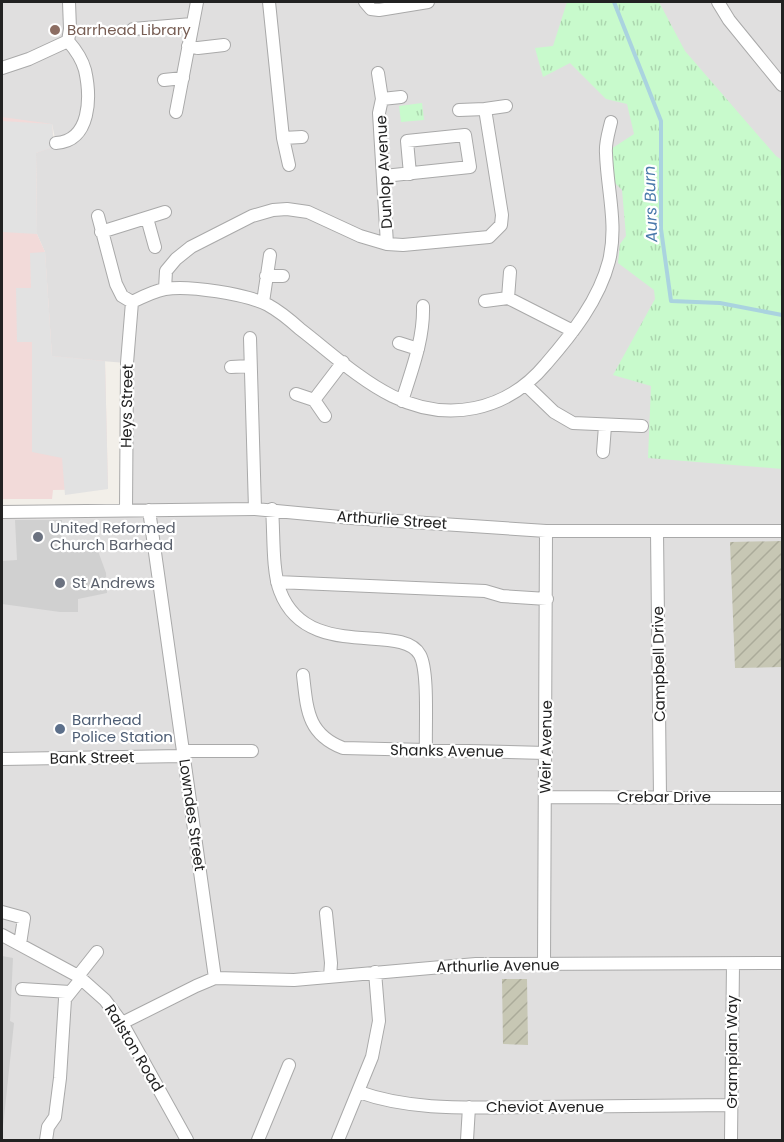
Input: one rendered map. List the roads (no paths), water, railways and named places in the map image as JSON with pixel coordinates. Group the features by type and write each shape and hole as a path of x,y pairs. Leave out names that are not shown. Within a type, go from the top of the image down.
{"street":[{"path":"56,143 65,143 75,138 85,122 88,104 85,69 68,41 69,2"},
{"path":"176,112 197,2"},
{"path":"270,2 283,138 289,165"},
{"path":"365,2 371,9 380,10 428,2"},
{"path":"718,2 736,28 783,85"},
{"path":"133,29 192,24"},
{"path":"2,68 29,59 68,41"},
{"path":"189,46 198,48 224,45"},
{"name":"Dunlop Avenue","path":"378,72 382,99 379,113 387,244"},
{"path":"164,80 183,78"},
{"name":"Dunlop Avenue","path":"382,99 401,97"},
{"path":"459,110 506,106"},
{"path":"165,289 166,271 191,247 252,216 273,210 308,212 332,221 360,236 387,244 403,245 489,237 501,225 502,214 485,109"},
{"path":"98,216 119,290 122,296 132,302 165,289 182,288 234,294 263,302 385,394 418,407 441,410 465,410 488,406 510,396 543,369 573,331 603,282 611,252 612,219 605,150 611,122"},
{"path":"384,176 410,174 470,167 465,135 407,141 410,174"},
{"path":"283,138 302,137"},
{"path":"101,232 165,212"},
{"path":"147,218 155,247"},
{"path":"263,302 270,255"},
{"path":"508,298 510,272"},
{"path":"266,276 283,276"},
{"path":"485,300 508,298 573,331"},
{"name":"Heys Street","path":"126,510 127,363 132,302"},
{"path":"402,401 418,349 423,323 423,306"},
{"path":"250,338 255,509"},
{"path":"399,343 418,349"},
{"path":"314,400 343,362"},
{"path":"231,367 250,366"},
{"path":"526,385 562,418 573,423 642,426"},
{"path":"296,394 314,400 325,416"},
{"path":"603,452 605,426"},
{"path":"272,509 277,582 286,606 302,622 323,633 391,641 412,646 420,655 424,671 426,751"},
{"name":"Arthurlie Street","path":"2,512 272,509 351,518 546,531 783,531"},
{"name":"Lowndes Street","path":"148,510 215,978"},
{"name":"Weir Avenue","path":"544,964 546,531"},
{"name":"Campbell Drive","path":"657,532 660,797"},
{"path":"277,582 485,591 502,596 547,599"},
{"name":"Shanks Avenue","path":"303,675 308,713 314,726 328,740 347,748 546,753"},
{"name":"Bank Street","path":"2,759 252,751"},
{"name":"Crebar Drive","path":"545,796 783,798"},
{"path":"2,912 24,918 20,944"},
{"path":"326,913 331,963 330,977"},
{"name":"Ralston Road","path":"2,935 79,978 105,999 122,1023 188,1140"},
{"path":"46,1140 48,1126 55,1118 65,999 97,952"},
{"name":"Arthurlie Avenue","path":"215,978 294,980 477,964 783,963"},
{"name":"Grampian Way","path":"731,1140 733,964"},
{"path":"338,1140 372,1057 379,1021 375,972"},
{"path":"122,1023 186,990 215,978"},
{"path":"22,989 70,992"},
{"path":"258,1140 289,1065"},
{"name":"Cheviot Avenue","path":"359,1092 379,1099 402,1103 469,1107 732,1105"},
{"path":"467,1140 469,1107"}],"waterway":[{"name":"Aurs Burn","path":"614,2 661,121 661,229 671,301 720,303 782,315"}],"place":[{"name":"Barrhead Library","path":"55,30"},
{"name":"United Reformed Church Barhead","path":"38,537"},
{"name":"St Andrews","path":"60,583"},
{"name":"Barrhead Police Station","path":"60,729"}]}
